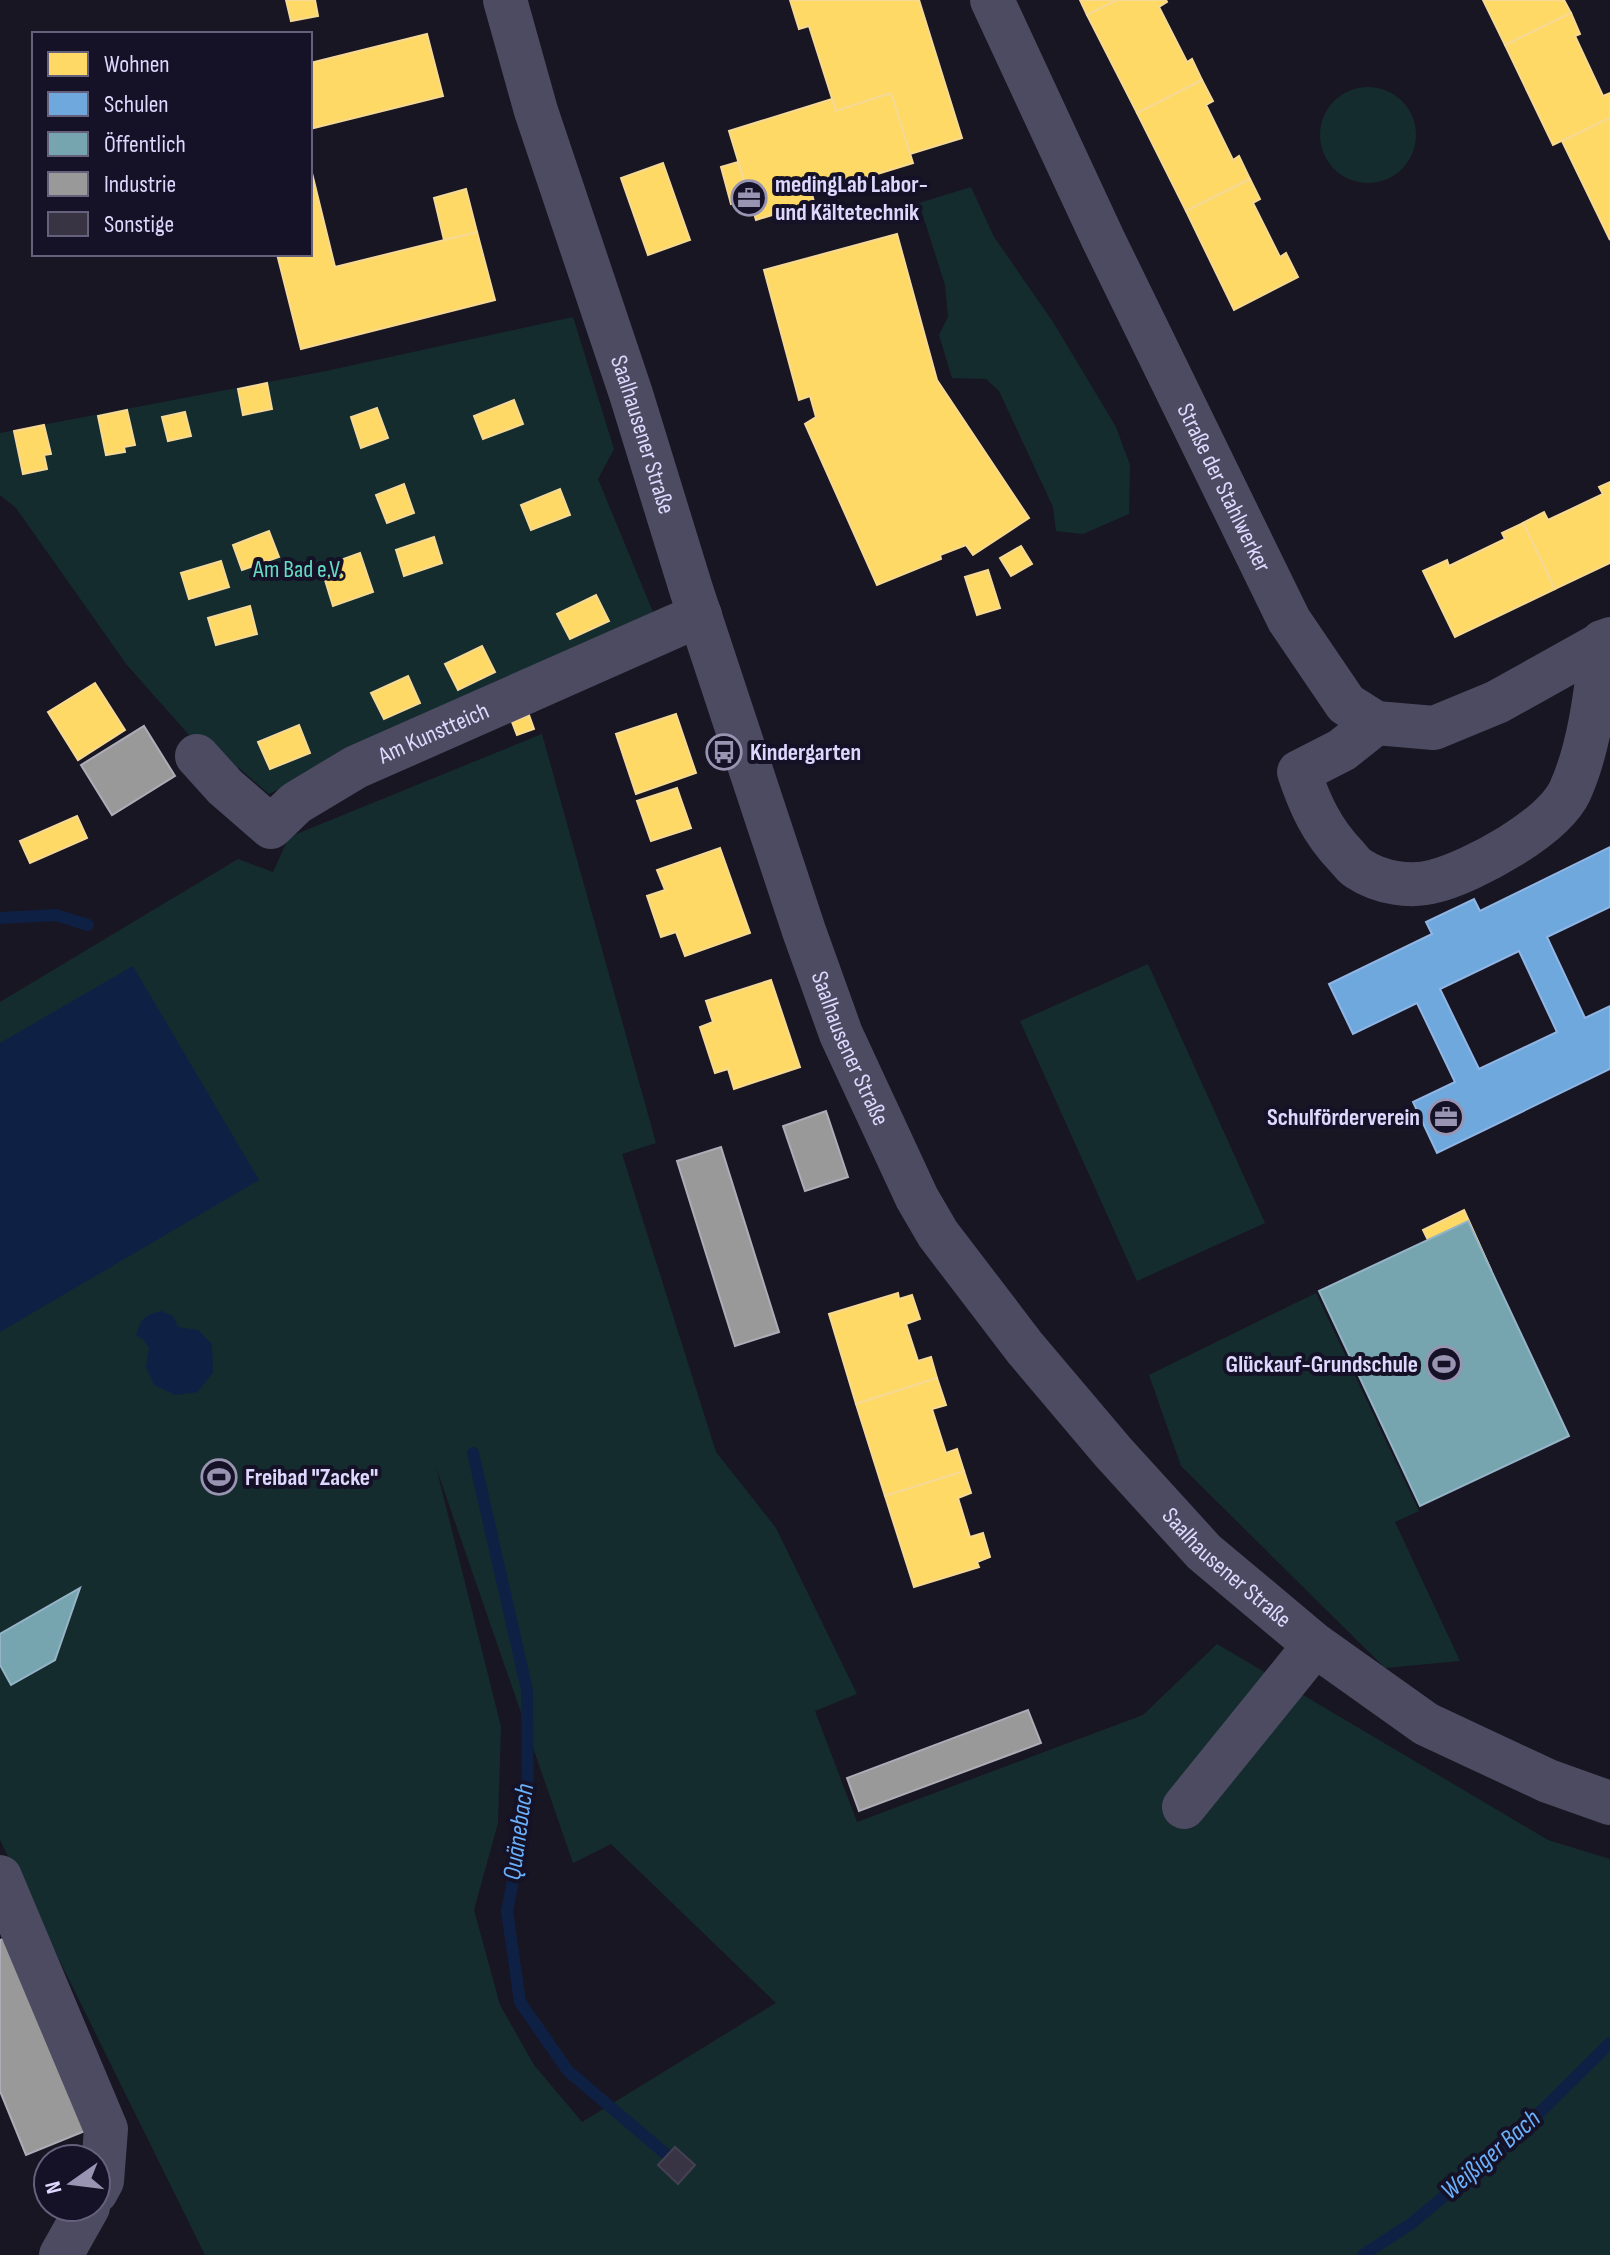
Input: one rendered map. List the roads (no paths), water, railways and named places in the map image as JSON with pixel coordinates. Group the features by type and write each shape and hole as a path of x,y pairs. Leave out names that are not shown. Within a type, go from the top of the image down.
{"street":[{"name":"Saalhausener Straße","path":"505,0 536,111 804,931 841,1034 917,1198 938,1234 1025,1348 1113,1452 1204,1552 1315,1645 1426,1724 1548,1781 1610,1803"},
{"name":"Straße der Stahlwerker","path":"992,0 1103,239 1289,620 1346,704 1376,723"},
{"name":"Am Kunstteich","path":"197,756 225,787 271,827 296,803 356,767 700,615"},
{"path":"1606,640 1592,717 1569,794 1541,825 1503,853 1435,882 1400,885 1359,869 1329,838 1311,807 1299,772 1342,750 1376,723 1434,728 1490,706 1606,640"},
{"path":"1184,1807 1315,1645"},
{"path":"0,1877 106,2129 105,2143"},
{"path":"61,2255 79,2223"}],"water":[{"path":"133,966 259,1180 0,1332 0,1043"},
{"path":"161,1311 173,1316 178,1327 198,1330 212,1344 213,1372 198,1392 175,1395 154,1385 146,1367 149,1348 143,1339 136,1336 144,1319"}],"waterway":[{"name":"Quänebach","path":"0,918 56,915 88,925"},
{"name":"Quänebach","path":"473,1453 527,1690 528,1804 507,1911 520,2002 568,2071 667,2155"},
{"name":"Weißiger Bach","path":"1363,2255 1412,2223 1512,2140 1610,2043"}],"place":[{"name":"medingLab Labor- und Kältetechnik","path":"749,198"},
{"name":"Kindergarten","path":"724,752"},
{"name":"Schulförderverein","path":"1446,1117"},
{"name":"Glückauf-Grundschule","path":"1444,1364"},
{"name":"Freibad \"Zacke\"","path":"219,1477"}],"park label":[{"name":"Am Bad e.V.","path":"298,569"}]}
